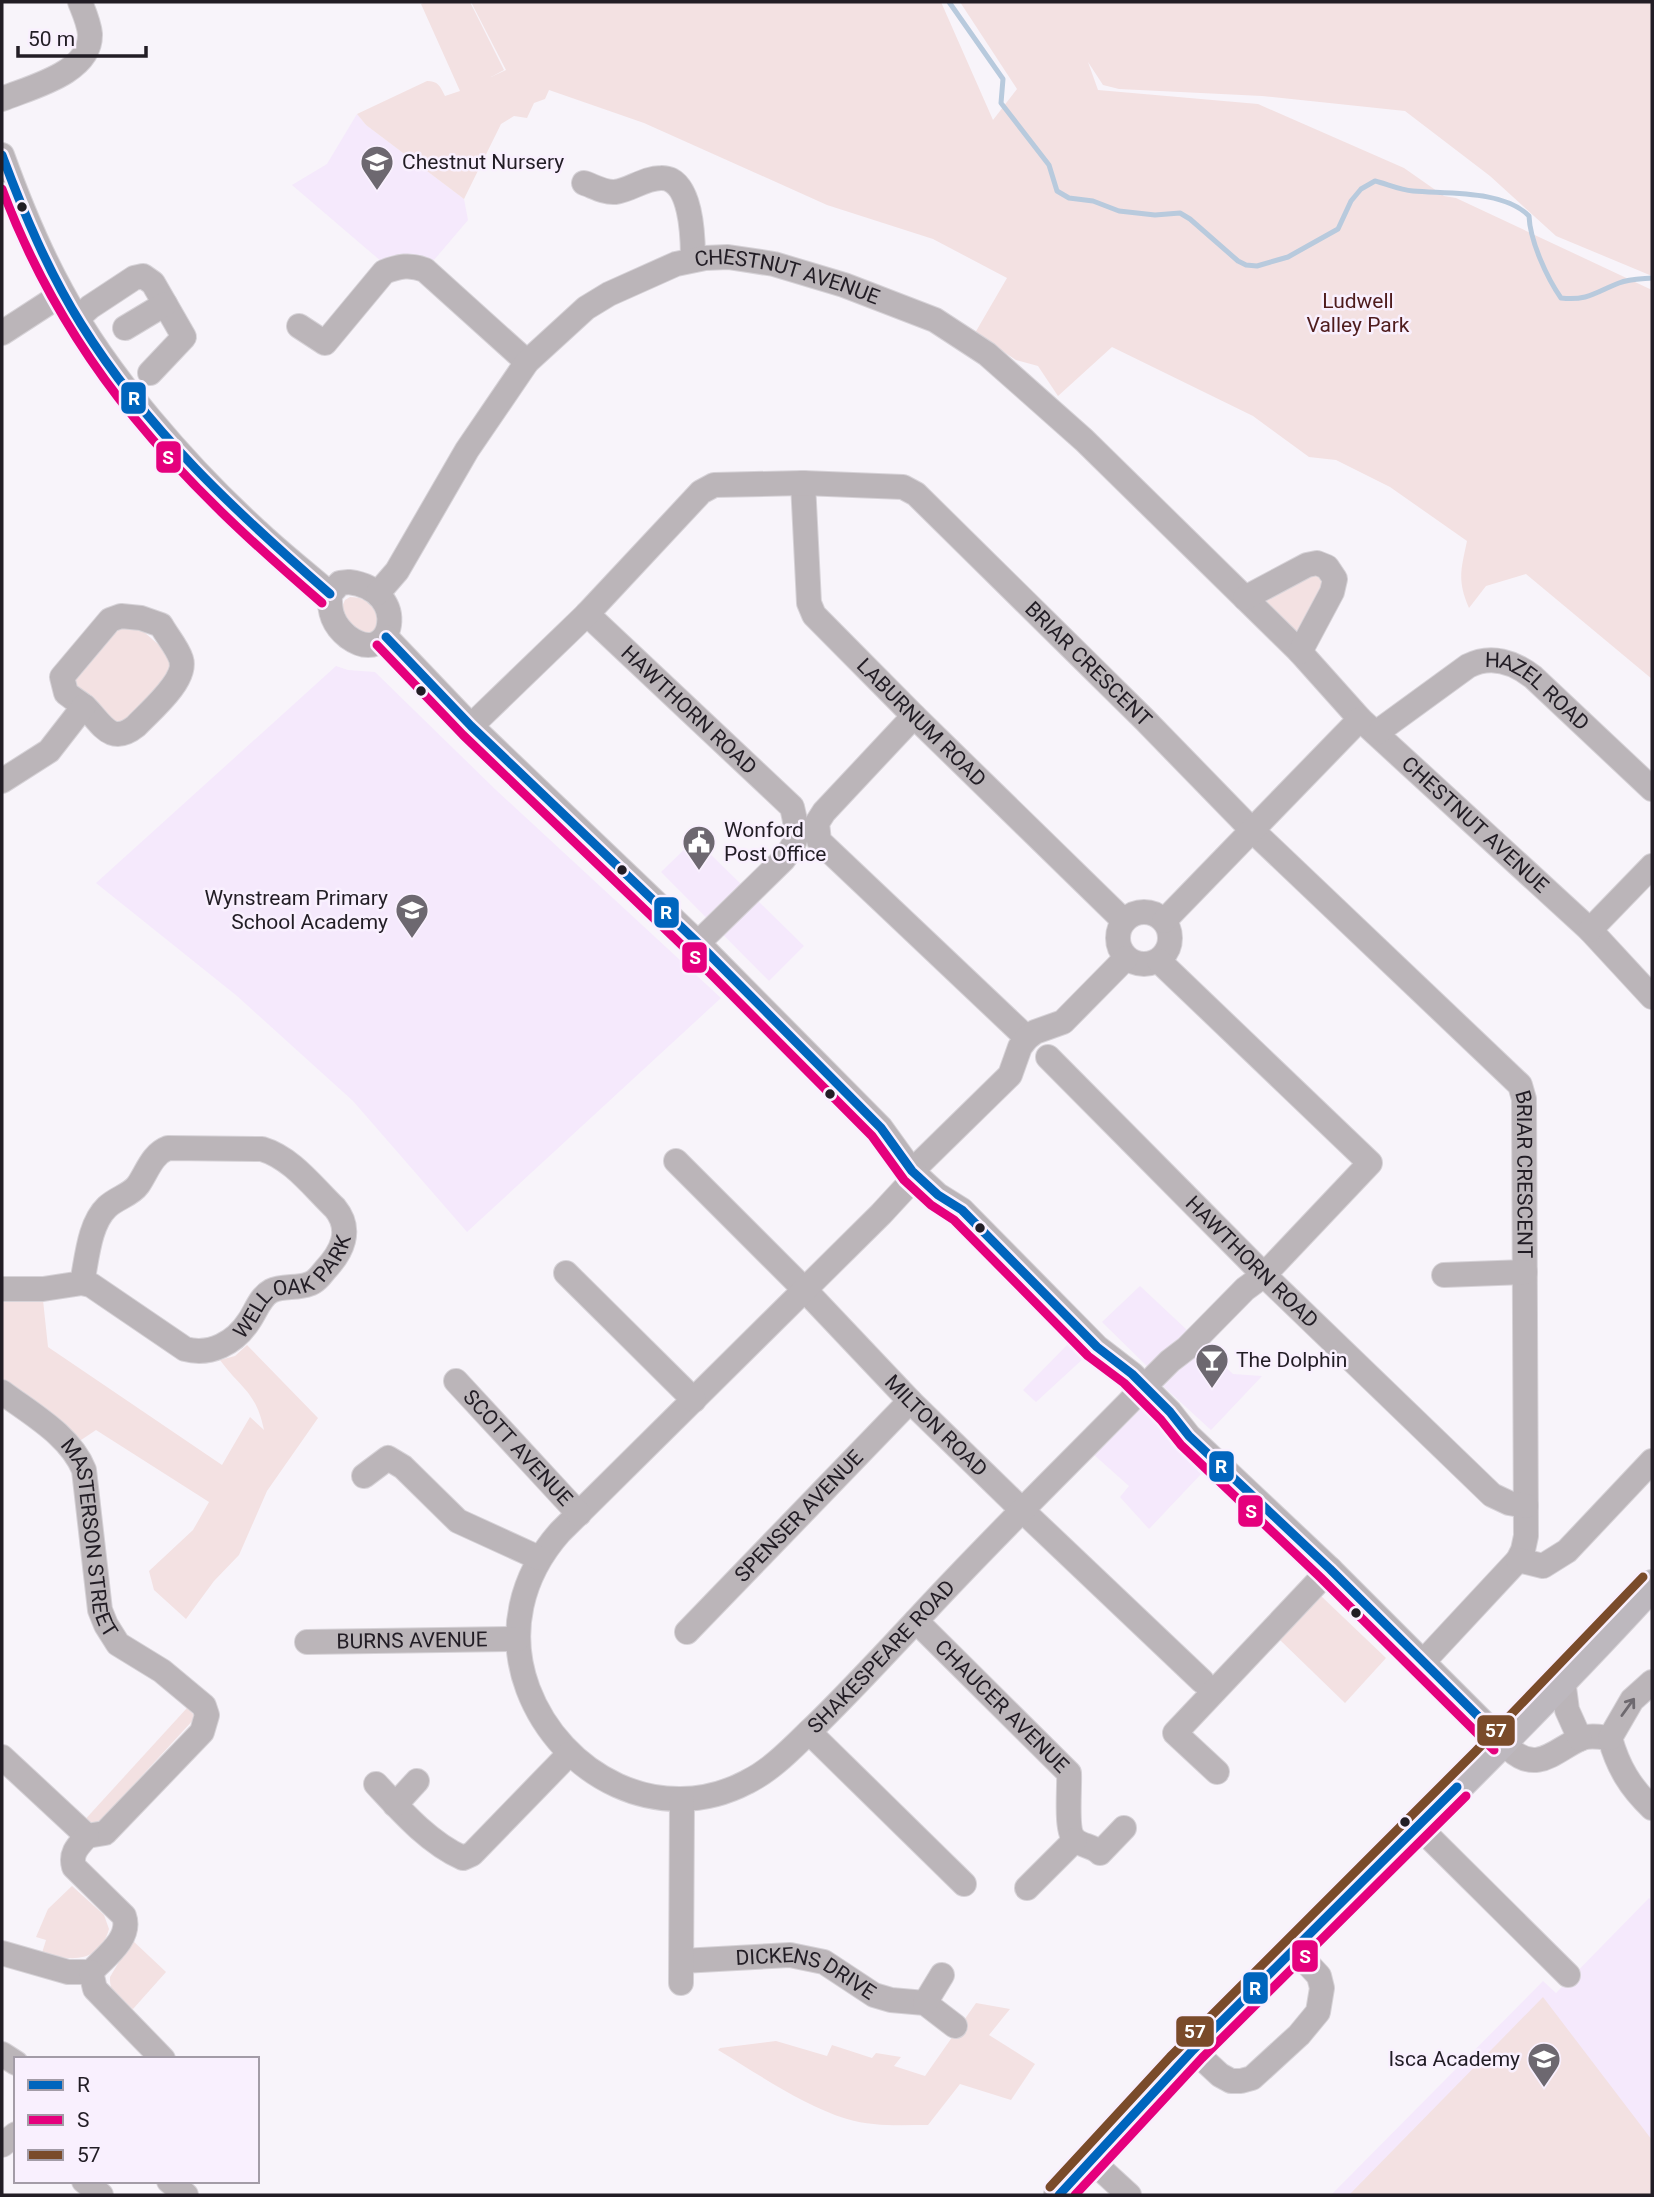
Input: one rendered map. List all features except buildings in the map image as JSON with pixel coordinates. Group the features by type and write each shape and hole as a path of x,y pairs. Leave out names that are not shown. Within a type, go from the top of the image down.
{"main road":[{"path":"1059,2195 1193,2050 1419,1827 1652,1585"}],"street":[{"path":"2,99 58,76 73,67 82,56 90,37 80,2"},
{"path":"2,155 36,239 62,293 96,346 153,423 256,531 330,594"},
{"path":"583,184 615,192 652,179 672,179 683,191 693,236 693,260"},
{"name":"CHESTNUT AVENUE","path":"378,593 397,571 467,450 527,362 593,304 676,264 728,257 774,264 844,285 944,325 987,354 1084,440 1300,652 1368,726 1590,930 1652,998"},
{"path":"299,326 324,343 384,272 396,267 416,267 425,271 527,362"},
{"path":"78,318 90,307 138,276 143,276 153,283 184,337 150,373"},
{"path":"2,333 62,293"},
{"path":"125,328 165,304"},
{"name":"BRIAR CRESCENT","path":"471,726 587,614 701,492 714,485 803,483 895,486 916,494 1144,719 1252,830 1520,1085 1524,1099 1526,1536 1518,1560 1423,1662"},
{"name":"LABURNUM ROAD","path":"803,483 809,603 814,615 1124,921"},
{"path":"1244,598 1307,565 1317,563 1327,566 1335,579 1332,592 1300,652"},
{"path":"349,582 366,586 378,593 388,606 390,614 386,637 376,644 355,642 336,626 330,610 330,594 340,583 349,582"},
{"name":"HAWTHORN ROAD","path":"587,614 792,807 797,833 795,846 698,943"},
{"path":"128,616 161,625 182,661 181,672 176,683 136,726 130,731 117,734 105,730 84,706 66,693 62,677 110,620 128,616"},
{"path":"386,637 471,726 698,943 881,1128 914,1173 938,1195 962,1210 1097,1347 1124,1367 1170,1412 1189,1436 1330,1569 1520,1757 1535,1760 1547,1757 1590,1736 1610,1738"},
{"name":"HAZEL ROAD","path":"1164,921 1252,830 1368,726 1477,661 1497,660 1521,668 1652,789"},
{"path":"2,781 49,751 84,706"},
{"path":"914,716 824,812 817,822 819,841 1027,1038 1035,1032 1063,1022 1126,957"},
{"path":"1590,930 1652,866"},
{"path":"1140,912 1157,915 1164,921 1169,928 1170,947 1159,961 1142,965 1126,957 1118,943 1124,921 1140,912"},
{"name":"SHAKESPEARE ROAD","path":"1027,1038 1020,1047 1010,1075 926,1160 881,1214 560,1532 539,1558 521,1604 518,1639 522,1670 537,1709 569,1754 585,1768 614,1785 682,1800 722,1792 746,1783 783,1758 867,1676 916,1621 1144,1387 1245,1289 1264,1275 1370,1163 1159,961"},
{"name":"HAWTHORN ROAD","path":"1048,1057 1264,1275 1492,1496 1527,1506"},
{"name":"WELL OAK PARK","path":"168,1147 269,1151 286,1161 335,1208 344,1226 342,1250 317,1279 308,1285 270,1292 258,1305 248,1324 220,1348 208,1351 197,1353 185,1349 99,1291 82,1283 94,1228 101,1214 109,1204 136,1188 156,1155 168,1147"},
{"name":"MILTON ROAD","path":"676,1161 804,1289 910,1401 1202,1681"},
{"name":"BRIAR CRESCENT","path":"1444,1275 1525,1272"},
{"path":"566,1273 694,1400"},
{"path":"2,1289 43,1289 82,1283"},
{"name":"SCOTT AVENUE","path":"456,1381 579,1514"},
{"name":"MASTERSON STREET","path":"2,1392 55,1433 73,1449 79,1459 84,1470 100,1610 118,1644 162,1671 204,1706 207,1715 202,1732 105,1833 87,1836"},
{"name":"SPENSER AVENUE","path":"687,1632 910,1401"},
{"path":"364,1476 388,1458 403,1467 458,1521 539,1558"},
{"path":"1518,1560 1543,1566 1567,1551 1652,1461"},
{"path":"1217,1772 1169,1739 1330,1569"},
{"name":"CHAUCER AVENUE","path":"916,1621 1069,1773 1070,1831 1075,1840"},
{"name":"BURNS AVENUE","path":"307,1642 518,1639"},
{"path":"1563,1680 1567,1710 1580,1739"},
{"path":"1652,1682 1632,1700 1610,1738 1617,1764 1627,1781 1652,1808"},
{"path":"809,1732 964,1884"},
{"path":"376,1784 395,1805 447,1851 463,1858 472,1854 569,1754"},
{"path":"2,1757 87,1836 75,1849 72,1860 75,1867 78,1873 124,1916 127,1925 125,1933 91,1972 68,1972 2,1953"},
{"path":"395,1805 417,1781"},
{"name":"DICKENS DRIVE","path":"682,1800 682,1972 790,1955 824,1962 881,1998 925,2003"},
{"path":"1419,1827 1568,1975"},
{"path":"1027,1888 1075,1840 1095,1848 1100,1853 1124,1828"},
{"path":"1193,2050 1220,2075 1231,2081 1241,2081 1252,2078 1298,2035 1318,2012 1322,1988 1319,1976 1294,1949"},
{"path":"91,1972 96,1989 161,2057"},
{"path":"942,1975 925,2003 955,2026"},
{"path":"1092,2161 1129,2195"},
{"path":"86,2183 101,2195"},
{"path":"171,2183 186,2195"}],"shaded area":[{"name":"Chestnut Nursery","path":"357,114 366,125 464,199 468,220 434,260 404,255 382,262 292,185 327,164"},
{"name":"Wynstream Primary School Academy","path":"336,666 348,670 375,672 496,790 721,998 467,1232 353,1101 237,996 96,883"},
{"path":"695,839 804,946 769,981 661,872"},
{"path":"1140,1286 1188,1331 1151,1370 1102,1322"},
{"path":"1071,1341 1086,1356 1036,1402 1023,1390"},
{"path":"1202,1345 1233,1374 1262,1376 1211,1430 1163,1386"},
{"path":"1140,1404 1146,1405 1160,1419 1172,1435 1171,1444 1201,1474 1149,1529 1120,1497 1129,1486 1092,1453"},
{"name":"Isca Academy","path":"1649,1898 1652,1901 1652,2195 1331,2195 1543,1981 1556,1993"}],"green space":[{"name":"Ludwell Valley Park","path":"470,2 504,70 491,77 506,70 471,2 941,2 993,120 1017,89 960,2 1652,2 1652,276 1556,236 1490,176 1405,111 1262,96 1119,89 1103,85 1088,62 1098,90 1258,104 1404,168 1444,196 1456,198 1652,290 1652,679 1526,574 1486,586 1469,608 1461,575 1467,541 1390,487 1336,460 1309,457 1253,416 1112,347 1058,396 1038,366 1016,360 975,333 1007,278 933,239 827,205 644,123 549,90 545,99 534,103 527,118 514,116 501,124 464,199 366,125 357,114 427,81 438,85 445,96 460,91 421,4"},
{"path":"1320,573 1325,581 1299,633 1262,603 1291,581"},
{"path":"350,597 366,601 376,613 381,624 371,636 354,632 341,609 345,600"},
{"path":"116,624 137,626 167,652 172,661 170,682 119,724 75,699 73,668"},
{"path":"2,1298 43,1300 48,1347 222,1465 250,1417 264,1430 252,1398 220,1360 235,1356 247,1345 318,1418 267,1491 239,1555 214,1581 186,1619 154,1590 149,1571 193,1530 209,1502 96,1430 78,1442 2,1385"},
{"path":"1321,1596 1386,1658 1345,1703 1280,1640"},
{"path":"187,1708 194,1715 194,1719 93,1829 81,1824"},
{"path":"72,1886 104,1915 109,1929 98,1949 91,1954 63,1958 42,1953 46,1940 36,1937 48,1909"},
{"path":"132,1940 166,1972 133,2009 120,1999 110,1983 110,1977"},
{"name":"Isca Academy","path":"1543,1997 1652,2140 1652,2195 1349,2195"},
{"path":"976,2003 1010,2009 989,2035 1035,2064 1011,2100 960,2084 928,2125 867,2123 830,2113 781,2088 718,2050 776,2041 827,2056 832,2045 872,2058 876,2053 901,2057 894,2066 925,2076"}],"waterway":[{"path":"949,2 1003,79 1001,103 1049,165 1057,191 1069,198 1093,201 1119,211 1155,215 1180,213 1238,261 1257,266 1288,257 1338,229 1351,201 1361,189 1375,181 1408,190 1490,197 1518,208 1529,216 1532,237 1540,259 1561,298 1585,297 1623,282 1652,278"}],"transit line":[{"name":"R","path":"2,155 47,263 69,304 107,363 164,435 195,468 261,533 330,594"},
{"name":"S","path":"2,189 29,253 61,312 96,367 134,418 176,466 222,512 322,603"},
{"name":"R","path":"386,637 471,726 698,943 881,1128 912,1171 938,1195 962,1210 1097,1347 1132,1374 1170,1412 1189,1436 1330,1569 1503,1741"},
{"name":"S","path":"377,645 463,735 689,952 872,1136 904,1180 931,1205 954,1220 1088,1356 1124,1383 1161,1420 1181,1445 1321,1578 1494,1750"},
{"name":"57","path":"1050,2187 1170,2057 1475,1752 1643,1577"},
{"name":"R","path":"1059,2195 1193,2050 1457,1787"},
{"name":"S","path":"1075,2195 1202,2058 1466,1796"}],"place":[{"name":"Chestnut Nursery","path":"377,192"},
{"name":"Wonford Post Office","path":"699,872"},
{"name":"Wynstream Primary School Academy","path":"412,940"},
{"name":"The Dolphin","path":"1212,1390"},
{"name":"Isca Academy","path":"1544,2089"}]}
